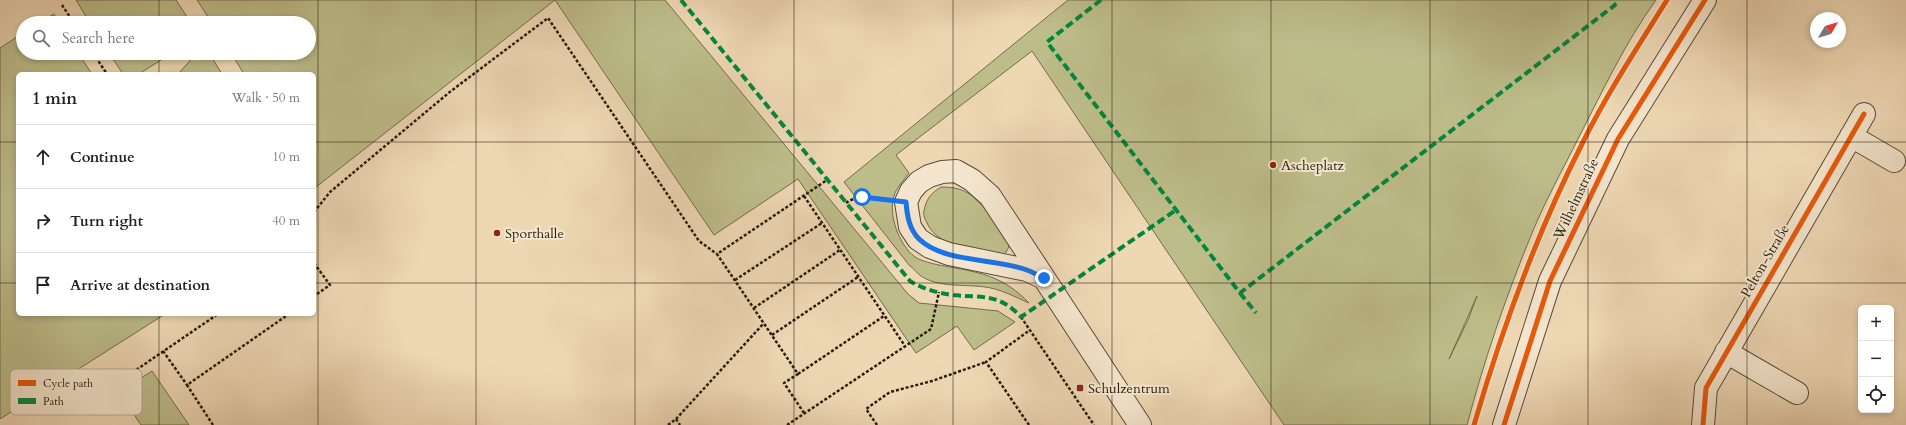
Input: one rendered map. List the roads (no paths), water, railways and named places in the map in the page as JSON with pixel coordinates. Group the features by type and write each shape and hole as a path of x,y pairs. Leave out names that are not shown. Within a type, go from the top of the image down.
{"street":[{"name":"Wilhelmstraße","path":"1504,425 1550,282 1618,139 1705,0"},
{"name":"Pelton-Straße","path":"1703,425 1706,388 1864,114"},
{"path":"1851,136 1894,161"},
{"path":"1044,278 1027,270 949,254 930,247 918,239 910,227 906,202 911,191 919,182 929,176 942,172 956,171 972,180 990,196 1044,278 1140,425"},
{"path":"1726,352 1797,393"}],"place":[{"name":"Ascheplatz","path":"1273,165"},
{"name":"Sporthalle","path":"497,233"},
{"name":"Schulzentrum","path":"1080,388"}]}
